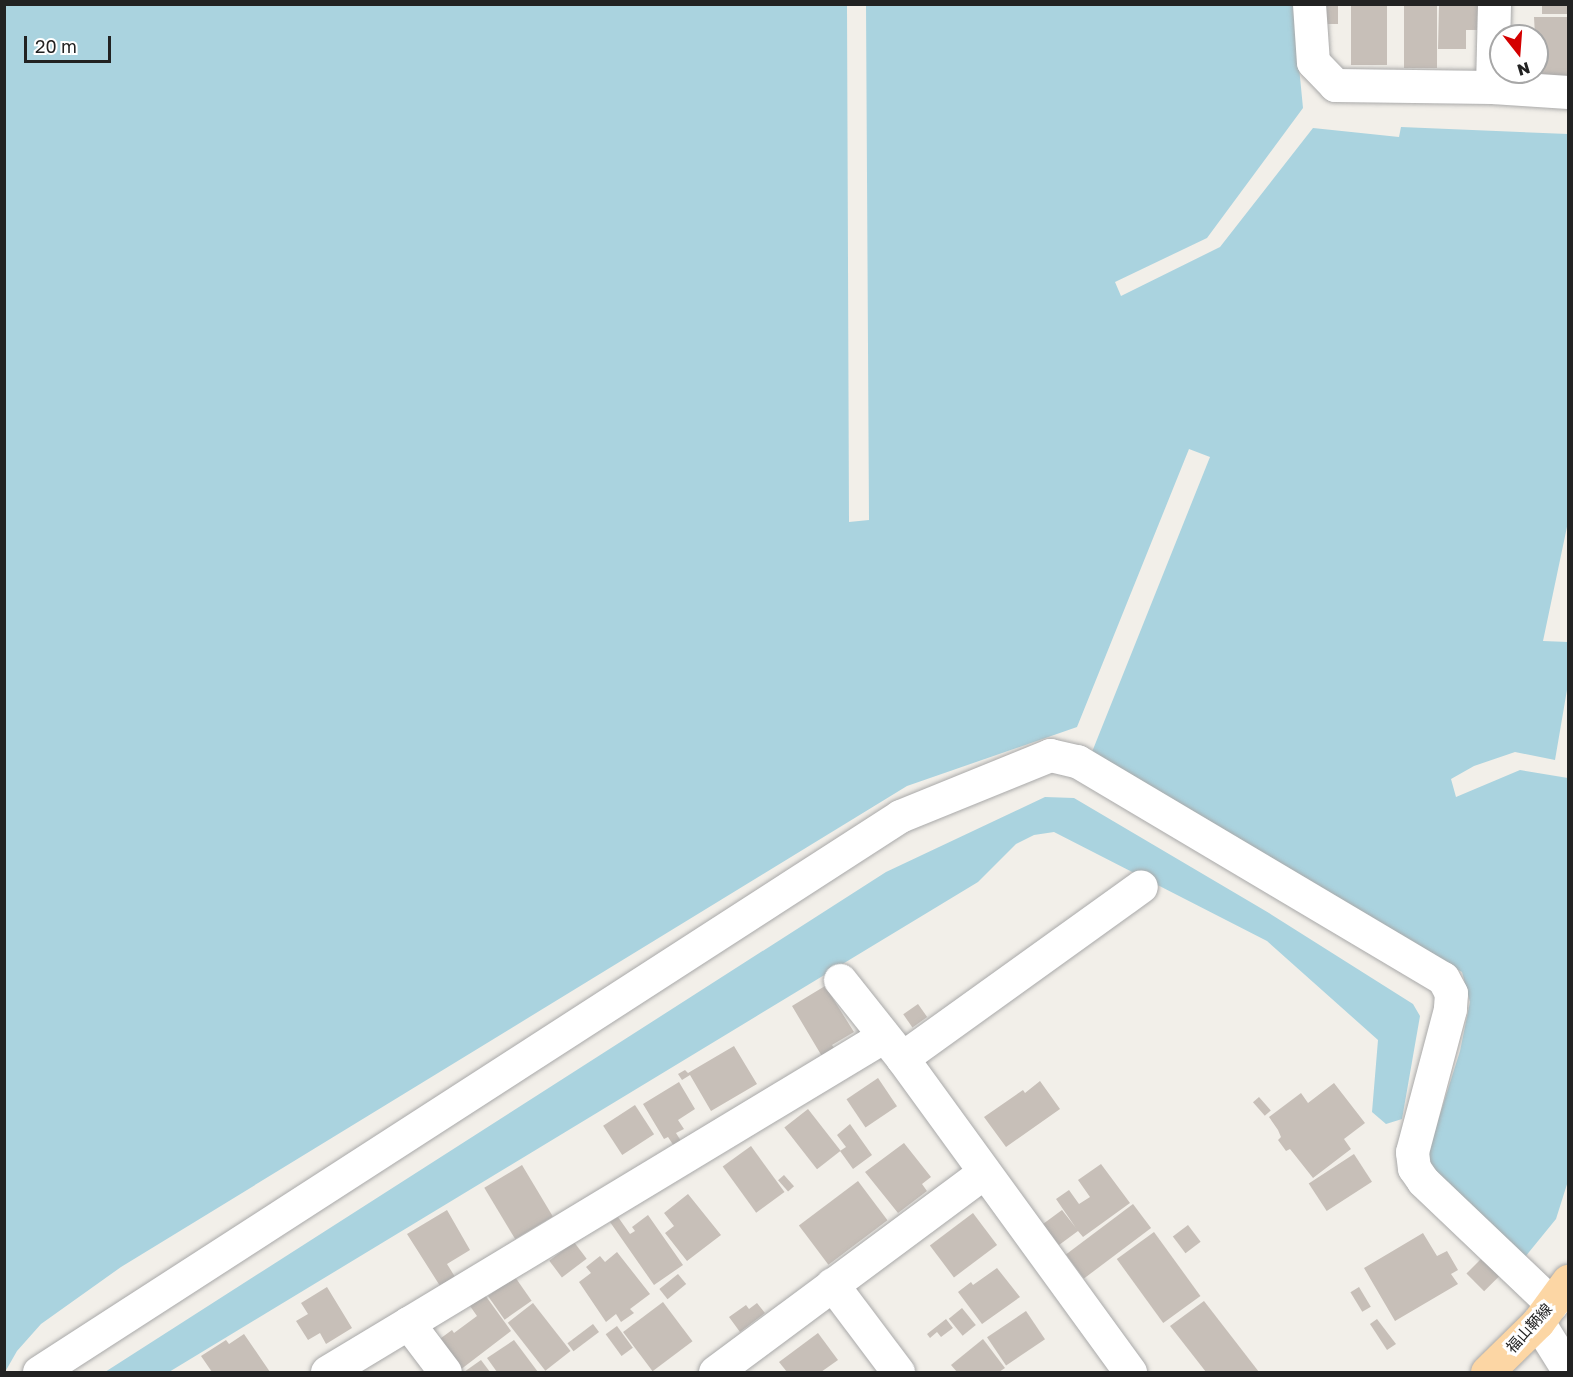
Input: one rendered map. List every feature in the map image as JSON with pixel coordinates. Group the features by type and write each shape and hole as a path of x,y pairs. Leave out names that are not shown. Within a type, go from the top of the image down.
{"main road":[{"name":"福山鞆線","path":"1487,1372 1553,1302"}],"street":[{"path":"1309,4 1313,62 1335,85 1492,87 1569,92"},
{"path":"1492,87 1494,4"},
{"path":"39,1372 900,816 1050,756 1077,761 1443,978 1450,993 1450,1009 1412,1152 1414,1168 1423,1181 1553,1302 1569,1370"},
{"path":"327,1372 408,1323 893,1047 1142,886"},
{"path":"840,980 893,1047 1130,1372"},
{"path":"715,1372 984,1172"},
{"path":"832,1284 898,1372"},
{"path":"408,1323 445,1372"}],"water":[{"path":"5,5 847,5 849,522 869,520 866,5 1293,5 1303,108 1207,238 1115,282 1121,296 1220,247 1313,128 1399,137 1401,127 1568,134 1568,522 1543,641 1568,642 1568,684 1555,760 1515,752 1474,766 1451,779 1456,797 1520,770 1568,778 1568,1181 1556,1219 1525,1257 1425,1162 1460,1051 1470,1002 1462,972 1092,752 1210,457 1189,449 1077,727 907,786 121,1267 41,1324 17,1351 5,1372"},
{"path":"1045,797 1074,798 1269,913 1413,1004 1420,1016 1402,1119 1386,1124 1372,1112 1378,1040 1267,941 1054,832 1034,835 1016,844 978,882 169,1372 105,1372 886,872"}],"building":[{"path":"1324,4 1338,4 1338,24 1324,24"},
{"path":"1351,4 1387,4 1387,65 1351,65"},
{"path":"1404,4 1437,4 1437,68 1404,68"},
{"path":"1542,4 1568,4 1568,14 1542,14"},
{"path":"1439,6 1478,6 1477,30 1466,30 1466,49 1438,49"},
{"path":"1534,17 1568,17 1568,79 1549,78 1549,24 1534,24"},
{"path":"825,986 854,1032 832,1045 836,1051 823,1058 792,1006"},
{"path":"918,1004 927,1017 912,1027 903,1014"},
{"path":"734,1046 757,1084 711,1111 690,1075 682,1080 678,1074 685,1070 688,1073"},
{"path":"878,1078 897,1106 866,1127 846,1099"},
{"path":"1040,1081 1060,1109 1006,1147 984,1117 1023,1090 1025,1093"},
{"path":"679,1082 695,1109 678,1120 684,1129 676,1133 681,1141 674,1146 668,1137 664,1139 643,1104"},
{"path":"1334,1083 1365,1123 1344,1139 1351,1149 1313,1178 1290,1149 1286,1151 1278,1140 1281,1137 1269,1117 1301,1093 1308,1103"},
{"path":"1259,1097 1271,1111 1265,1116 1253,1102"},
{"path":"635,1105 654,1134 622,1155 603,1126"},
{"path":"808,1109 841,1151 817,1169 784,1127"},
{"path":"850,1124 872,1155 853,1169 840,1151 846,1147 837,1135"},
{"path":"904,1143 931,1177 922,1184 927,1191 898,1213 865,1172"},
{"path":"751,1146 785,1192 756,1213 723,1167"},
{"path":"1354,1154 1372,1182 1327,1211 1309,1183"},
{"path":"1101,1164 1130,1203 1083,1237 1078,1231 1059,1245 1043,1224 1062,1210 1076,1228 1056,1199 1069,1190 1079,1204 1090,1197 1078,1180"},
{"path":"522,1165 553,1216 515,1239 484,1188"},
{"path":"784,1175 794,1186 788,1192 778,1180"},
{"path":"858,1181 887,1220 828,1265 799,1226"},
{"path":"688,1194 721,1235 687,1261 665,1233 674,1226 664,1213"},
{"path":"1133,1204 1151,1228 1084,1279 1066,1255"},
{"path":"447,1210 470,1250 447,1264 457,1280 442,1289 407,1234"},
{"path":"973,1213 997,1245 954,1277 930,1245"},
{"path":"648,1215 683,1265 654,1285 610,1222 618,1217 630,1234 635,1231 632,1227"},
{"path":"1188,1225 1201,1242 1185,1253 1173,1236"},
{"path":"1154,1232 1200,1296 1163,1323 1117,1259"},
{"path":"1423,1233 1437,1256 1447,1251 1458,1270 1451,1274 1458,1284 1395,1321 1364,1268"},
{"path":"574,1242 587,1259 562,1277 549,1261"},
{"path":"617,1252 650,1294 630,1309 634,1313 621,1322 616,1314 606,1322 579,1282 591,1273 586,1267 600,1256 605,1262"},
{"path":"1482,1258 1500,1276 1484,1291 1466,1274"},
{"path":"997,1268 1020,1297 982,1324 958,1292 971,1282 973,1285"},
{"path":"678,1274 686,1284 668,1299 659,1289"},
{"path":"515,1277 532,1301 505,1320 488,1296"},
{"path":"327,1287 352,1328 326,1344 320,1333 308,1340 296,1321 308,1314 301,1303"},
{"path":"1359,1287 1371,1307 1362,1312 1350,1292"},
{"path":"485,1295 511,1331 460,1370 437,1341 452,1330 454,1333 477,1316 470,1306"},
{"path":"1204,1301 1259,1372 1206,1372 1170,1326"},
{"path":"663,1302 692,1341 653,1371 623,1332"},
{"path":"533,1303 571,1351 545,1371 508,1323"},
{"path":"757,1303 765,1313 740,1332 729,1317 746,1305 749,1309"},
{"path":"962,1308 976,1325 963,1336 949,1319"},
{"path":"1026,1311 1045,1339 1006,1365 987,1337"},
{"path":"946,1319 953,1328 941,1337 937,1332 930,1338 927,1334"},
{"path":"1377,1319 1396,1344 1387,1350 1370,1324"},
{"path":"593,1324 599,1332 573,1351 567,1343"},
{"path":"617,1326 633,1348 622,1356 606,1334"},
{"path":"818,1333 838,1360 821,1372 787,1372 779,1362"},
{"path":"244,1334 270,1372 212,1372 201,1356 226,1340 229,1344"},
{"path":"983,1339 1005,1368 999,1372 957,1372 951,1365"},
{"path":"514,1340 538,1372 497,1372 487,1358"},
{"path":"481,1360 490,1372 464,1372"}]}
